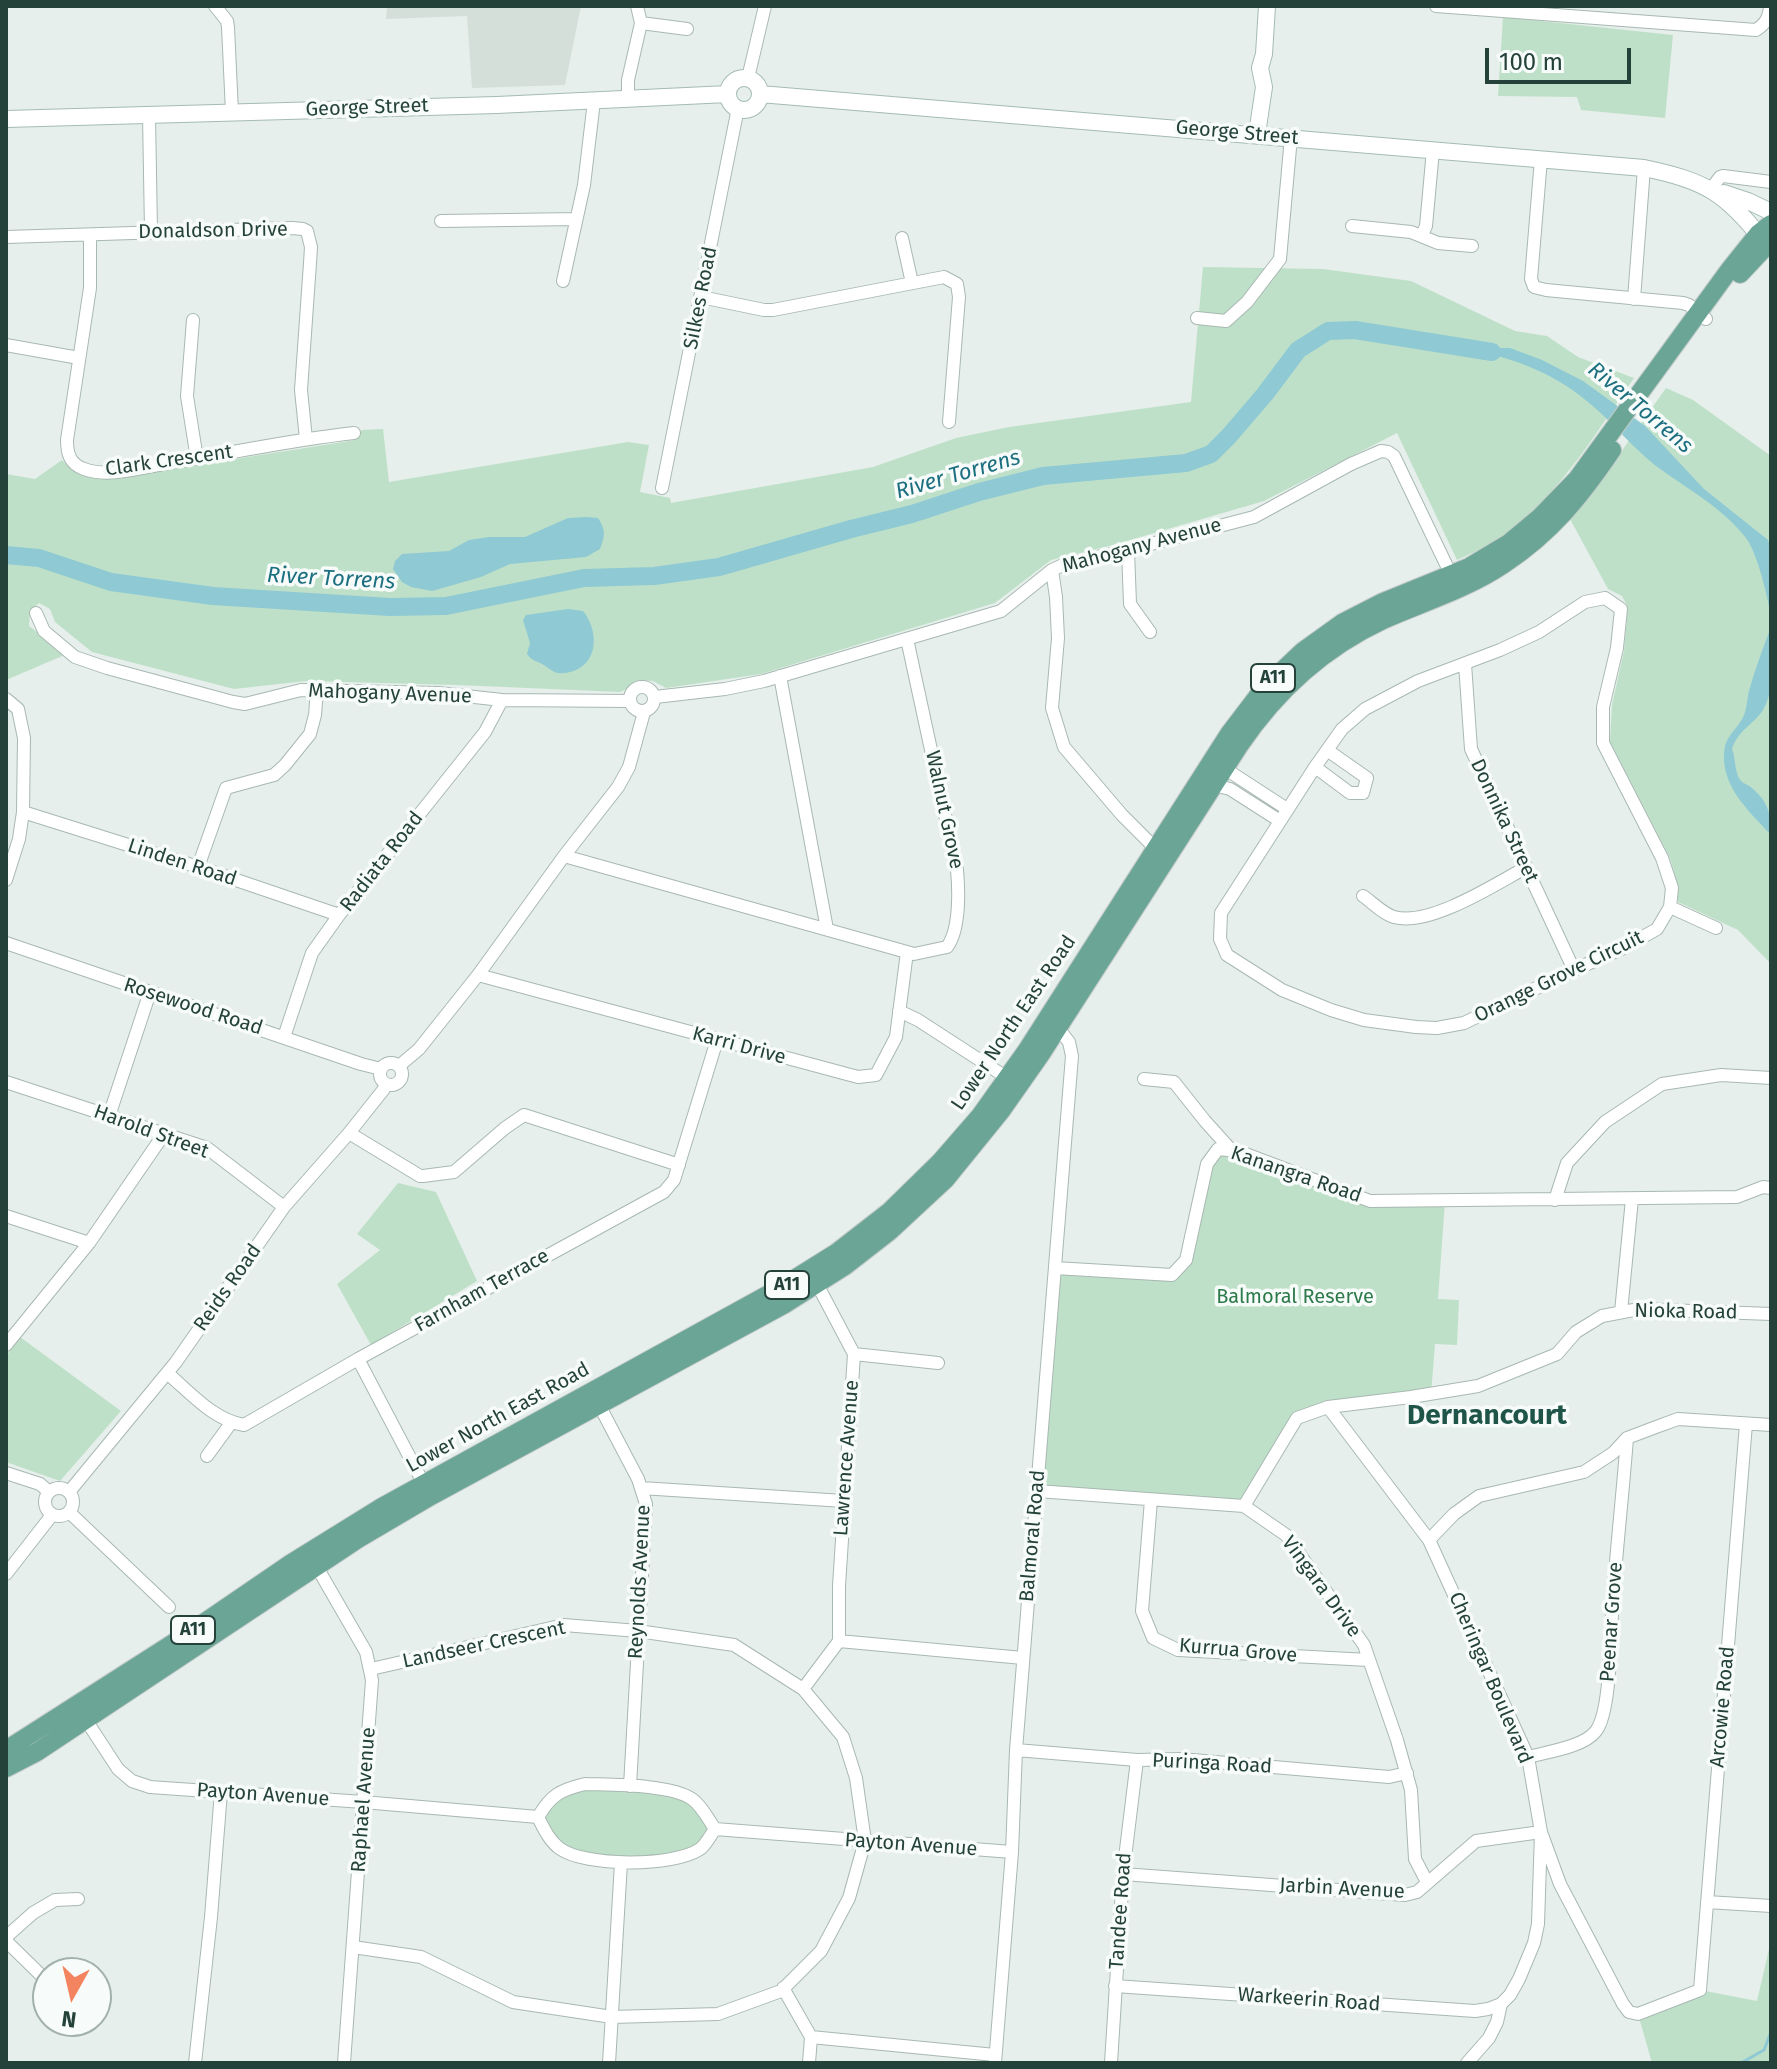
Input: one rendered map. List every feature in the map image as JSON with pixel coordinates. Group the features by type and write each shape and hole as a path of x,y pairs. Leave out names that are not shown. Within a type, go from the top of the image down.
{"main road":[{"name":"Lower North East Road","path":"6,1768 37,1752 81,1712 189,1633 427,1490 817,1284 875,1244 929,1195 980,1139 1013,1082 1161,853 1214,774 1269,705 1320,658 1367,628 1455,582 1503,565 1544,533 1580,496 1599,459 1639,402 1702,315 1767,236"},
{"name":"Lower North East Road","path":"596,1399 792,1282 852,1242 890,1211 940,1162 1013,1082"},
{"name":"Lower North East Road","path":"6,1750 81,1712"}],"street":[{"path":"215,6 228,27 232,112"},
{"path":"628,99 628,80 641,23 637,6"},
{"path":"748,78 765,6"},
{"path":"1257,134 1264,87 1260,68 1264,54 1267,6"},
{"path":"1436,6 1747,30 1756,30 1766,22 1770,6"},
{"path":"641,23 687,29"},
{"path":"748,78 757,84 760,94 755,105 745,109 733,101 729,90 735,81 748,78"},
{"name":"George Street","path":"760,94 1644,168 1682,177 1771,212"},
{"name":"George Street","path":"6,119 628,99 733,101"},
{"path":"563,281 588,157 594,101"},
{"name":"Silkes Road","path":"662,488 701,297 733,101"},
{"path":"149,115 151,231"},
{"path":"1197,318 1226,321 1247,302 1280,259 1291,137"},
{"path":"1422,235 1426,226 1433,150"},
{"path":"1541,159 1531,279 1534,287 1687,304 1702,315"},
{"path":"1634,299 1644,168"},
{"path":"1711,189 1723,176 1771,182"},
{"name":"George Street","path":"1711,189 1767,236"},
{"path":"441,221 576,219"},
{"path":"1352,226 1411,232 1438,243 1472,246"},
{"name":"Donaldson Drive","path":"6,237 292,228 307,231 311,247 301,390 306,439"},
{"name":"Clark Crescent","path":"90,235 90,288 67,440 70,459 77,465 85,470 115,472 354,433"},
{"path":"902,238 912,283"},
{"path":"701,297 773,310 944,277 957,284 959,291 949,422"},
{"path":"193,320 187,396 197,459"},
{"path":"6,345 79,358"},
{"name":"Mahogany Avenue","path":"655,697 725,689 780,676 1001,611 1052,570 1065,564 1254,517 1381,451 1394,456 1455,582"},
{"path":"1128,550 1130,604 1150,632"},
{"path":"1052,570 1058,638 1052,708 1064,747 1122,815 1161,853"},
{"name":"Orange Grove Circuit","path":"1605,598 1621,609 1617,648 1603,707 1603,743 1662,858 1672,888 1670,907 1657,929 1464,1023 1437,1028 1364,1020 1331,1010 1282,990 1227,955 1220,939 1221,913 1342,729 1365,709 1418,681 1465,664 1539,632 1585,602 1605,598"},
{"name":"Mahogany Avenue","path":"36,613 44,631 75,657 245,704 301,690 438,693 502,700 630,701"},
{"name":"Walnut Grove","path":"907,639 954,850 958,881 952,940 947,947 910,953"},
{"name":"Donnika Street","path":"1465,664 1471,749 1574,970"},
{"path":"780,676 827,929"},
{"path":"399,1066 419,1049 478,975 618,787 629,767 644,712 652,706 655,697 648,689 641,687 634,690 630,701 636,710 644,712"},
{"path":"198,867 226,788 274,775 285,765 310,734 317,690"},
{"path":"6,699 18,709 24,738 23,812 19,839 6,880"},
{"name":"Radiata Road","path":"284,1037 312,953 485,732 502,700"},
{"path":"1315,767 1350,793 1363,793 1367,778 1327,750"},
{"path":"1214,774 1287,809"},
{"path":"1214,774 1230,789 1280,821"},
{"name":"Linden Road","path":"23,812 339,915"},
{"path":"564,856 910,953"},
{"path":"1363,896 1393,917 1421,917 1446,910 1525,868"},
{"path":"1670,907 1716,928"},
{"name":"Rosewood Road","path":"6,943 381,1069"},
{"name":"Karri Drive","path":"478,975 858,1077 876,1075 896,1037 910,953"},
{"path":"109,1116 150,992"},
{"path":"899,1011 918,1020 1013,1082"},
{"name":"Balmoral Road","path":"995,2059 1012,1852 1023,1658 1072,1056 1069,1042 1053,1022"},
{"name":"Farnham Terrace","path":"231,1423 244,1425 358,1359 664,1192 674,1180 717,1040"},
{"path":"390,1062 399,1066 403,1072 400,1082 386,1084 381,1079 381,1069 390,1062"},
{"path":"1555,1200 1567,1163 1605,1122 1662,1084 1721,1075 1771,1078"},
{"path":"1144,1079 1174,1082 1232,1151"},
{"name":"Harold Street","path":"6,1082 207,1148 284,1207"},
{"name":"Reids Road","path":"69,1492 167,1373 284,1207 349,1133 386,1084"},
{"path":"349,1133 420,1176 454,1172 524,1115 679,1165"},
{"path":"7,1341 89,1243 164,1134"},
{"name":"Kanangra Road","path":"1055,1268 1172,1275 1186,1260 1207,1164 1218,1149 1232,1151 1370,1201 1737,1197 1763,1187 1771,1188"},
{"path":"1621,1312 1632,1199"},
{"path":"6,1216 89,1243"},
{"name":"Lawrence Avenue","path":"817,1284 854,1354 839,1586 839,1641"},
{"name":"Nioka Road","path":"1244,1506 1297,1418 1328,1407 1478,1386 1557,1354 1576,1332 1602,1316 1639,1309 1771,1314"},
{"path":"854,1354 938,1363"},
{"path":"358,1359 427,1490"},
{"path":"167,1373 231,1423 207,1456"},
{"name":"Reynolds Avenue","path":"596,1399 646,1504 630,1786"},
{"name":"Cheringar Boulevard","path":"1328,1407 1429,1540 1528,1757 1541,1832 1538,1924 1534,1943 1519,1979 1501,2004 1489,2038 1467,2063"},
{"path":"1429,1540 1454,1514 1479,1496 1584,1472 1613,1453 1627,1438 1678,1419 1771,1425"},
{"name":"Arcowie Road","path":"1541,1832 1560,1884 1629,2012 1638,2014 1700,1990 1746,1424"},
{"name":"Peenar Grove","path":"1528,1757 1578,1744 1595,1734 1602,1721 1606,1704 1627,1438"},
{"path":"6,1473 40,1484 49,1492"},
{"path":"59,1488 69,1492 73,1503 69,1512 59,1517 52,1515 44,1503 49,1492 59,1488"},
{"path":"641,1488 844,1501"},
{"path":"1037,1491 1244,1506"},
{"name":"Kurrua Grove","path":"1151,1500 1142,1611 1153,1638 1178,1650 1369,1660"},
{"name":"Vingara Drive","path":"1244,1506 1286,1535 1364,1645 1407,1773 1411,1790 1415,1859 1427,1882"},
{"path":"69,1512 169,1607"},
{"path":"6,1574 52,1515"},
{"name":"Raphael Avenue","path":"312,1559 366,1652 371,1669 372,1692 344,2063"},
{"name":"Landseer Crescent","path":"353,1947 421,1957 513,2002 612,2017 718,2014 783,1988 821,1951 849,1898 865,1841 856,1778 843,1737 803,1689 734,1645 638,1631 564,1625 371,1669"},
{"path":"803,1689 839,1641 1023,1658"},
{"name":"Payton Avenue","path":"81,1712 118,1769 132,1781 150,1787 538,1817"},
{"name":"Puringa Road","path":"1016,1750 1137,1760 1181,1759 1389,1777 1407,1773"},
{"name":"Tandee Road","path":"1111,2063 1123,1874 1137,1760"},
{"path":"585,1784 630,1786 691,1798 715,1829 703,1848 686,1857 621,1863 579,1857 561,1849 547,1836 538,1817 547,1801 564,1789 585,1784"},
{"path":"195,2063 221,1792"},
{"name":"Payton Avenue","path":"715,1829 1012,1852"},
{"name":"Jarbin Avenue","path":"1123,1874 1405,1895 1417,1892 1476,1841 1541,1832"},
{"path":"609,2063 621,1863"},
{"path":"32,1966 6,1939 33,1913 55,1900 78,1899"},
{"path":"1707,1902 1771,1906"},
{"name":"Warkeerin Road","path":"1115,1986 1475,2011 1501,2004"},
{"path":"783,1988 811,2037 809,2063"},
{"path":"811,2037 995,2059"}],"shaded area":[{"path":"387,6 581,6 565,85 472,88 467,16 386,19"}],"green space":[{"path":"1503,17 1673,35 1665,118 1581,110 1577,97 1498,96"},
{"path":"1203,267 1323,269 1411,281 1515,331 1547,336 1578,357 1634,378 1570,469 1533,510 1490,544 1457,560 1397,433 1264,501 1051,560 995,603 761,674 666,688 653,681 638,680 620,692 306,681 234,689 92,652 55,622 50,609 39,603 30,611 29,626 67,654 6,680 6,474 35,479 62,460 89,476 120,477 356,440 362,430 383,429 389,482 628,442 649,445 640,492 670,498 671,503 873,467 956,438 1009,427 1191,402"},
{"path":"1666,388 1693,400 1771,456 1771,964 1738,930 1678,902 1678,886 1670,858 1610,742 1612,705 1624,651 1628,607 1622,596 1608,589 1570,519"},
{"name":"Balmoral Reserve","path":"1218,1149 1370,1201 1445,1201 1438,1299 1459,1300 1457,1345 1435,1344 1431,1394 1297,1418 1244,1506 1037,1491 1055,1268 1173,1275 1186,1260 1207,1164"},
{"path":"398,1183 436,1192 477,1281 371,1345 337,1284 380,1250 357,1234"},
{"path":"20,1337 121,1411 60,1481 6,1462 6,1356"},
{"path":"585,1784 691,1798 715,1829 703,1848 621,1863 561,1849 538,1817 547,1801"},
{"path":"1769,1949 1771,2063 1652,2063 1638,2014 1700,1990 1757,2001"}],"water":[{"path":"1470,348 1510,348 1542,360 1583,381 1645,426 1704,489 1768,540 1771,548 1771,619 1754,554 1746,538 1726,517 1656,466 1594,407 1565,385 1521,364"},
{"path":"568,518 598,518 604,533 600,549 586,557 510,564 481,577 432,591 402,582 393,569 395,561 402,554 449,551 469,540 489,537 525,537"},
{"path":"568,609 583,611 591,626 594,643 584,665 576,670 558,673 527,654 530,643 523,620 526,615"},
{"path":"1771,627 1772,669 1767,701 1732,749 1739,778 1758,793 1765,804 1771,835 1730,784 1724,760 1725,746 1745,712 1751,683"}],"waterway":[{"name":"River Torrens","path":"6,555 39,558 111,582 213,596 390,607 446,606 584,578 654,576 719,567 1043,476 1186,463 1211,454 1265,394 1298,350 1328,331 1355,330 1492,352"},
{"path":"1741,2063 1764,2050 1771,2032"}],"district":[{"name":"Dernancourt","path":"1487,1416"}]}
